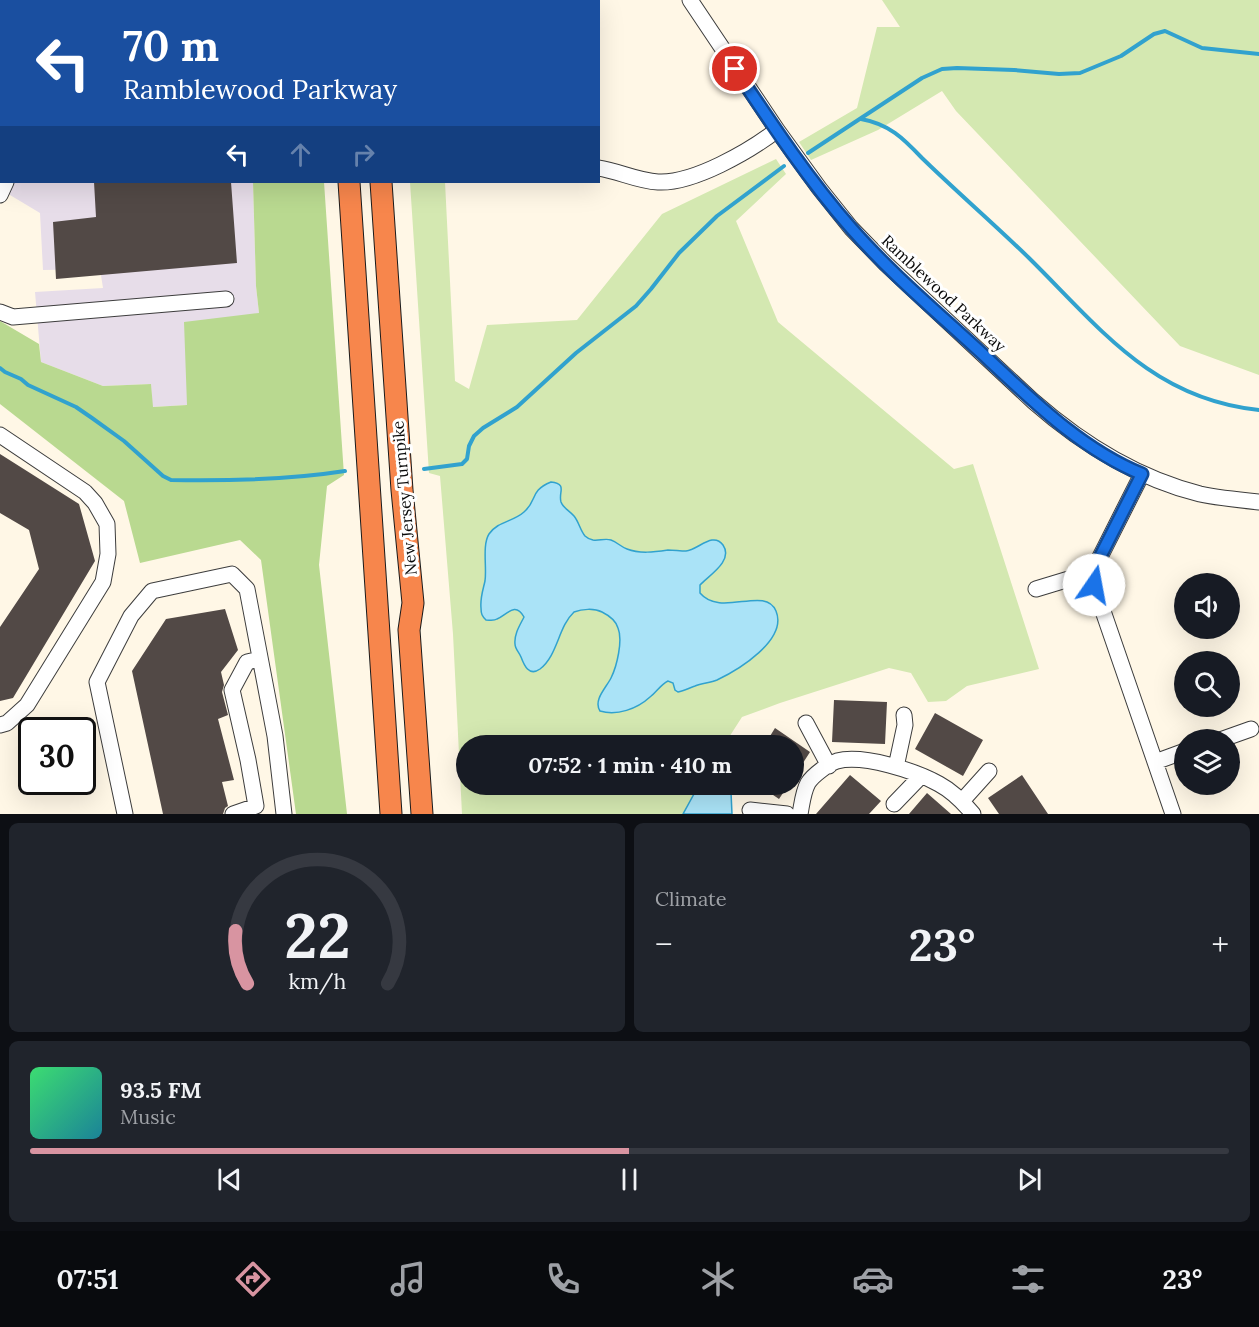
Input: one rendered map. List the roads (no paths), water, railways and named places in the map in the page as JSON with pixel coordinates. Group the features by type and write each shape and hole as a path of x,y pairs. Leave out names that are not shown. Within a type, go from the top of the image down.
{"highway":[{"name":"New Jersey Turnpike","path":"349,183 391,814"},
{"name":"New Jersey Turnpike","path":"381,183 412,603 409,630 422,814"},
{"path":"412,603 418,626 434,814"},
{"path":"379,814 383,701"}],"street":[{"name":"Ramblewood Parkway","path":"690,0 777,130 835,208 898,276 1052,417 1112,459 1142,474 1202,494 1259,502"},
{"path":"600,169 644,181 674,182 721,164 760,143 777,130"},
{"path":"0,312 13,317 226,299"},
{"path":"0,435 85,492 95,503 107,524 108,554 103,582 27,705 7,723 0,725"},
{"path":"1142,474 1105,545 1099,559 1094,585 1173,814"},
{"path":"125,814 97,682 131,616 152,591 232,574 247,589 274,736 284,814"},
{"path":"1036,589 1069,579 1095,577"},
{"path":"233,814 256,806 232,690 248,662 260,659"},
{"path":"896,767 905,725 904,715"},
{"path":"806,723 829,766"},
{"path":"1240,733 1251,729"},
{"path":"1155,762 1174,756"},
{"path":"800,814 808,784 816,773 837,761 864,760 896,767 940,784 962,801 974,814"},
{"path":"962,801 989,771"},
{"path":"894,804 921,776"},
{"path":"750,810 787,814"}],"water":[{"path":"551,482 561,487 562,504 576,518 585,536 590,539 609,539 637,552 686,551 710,540 719,541 723,545 725,557 719,568 700,585 700,593 709,600 719,603 753,600 770,604 776,611 778,622 775,633 768,643 759,653 737,669 717,680 678,692 673,683 668,681 639,705 620,712 600,711 598,703 611,678 619,653 619,633 612,618 595,610 584,610 574,612 569,618 546,663 536,671 530,671 515,646 516,633 524,617 521,612 511,610 496,620 486,620 482,615 486,544 493,530 524,512 531,504 536,492"},
{"path":"693,795 731,795 732,814 683,814"}],"waterway":[{"path":"808,153 922,78 942,69 1080,73 1121,56 1154,34 1165,31 1202,48 1259,54"},
{"path":"861,119 880,124 902,138 1130,356 1158,376 1188,391 1221,403 1259,410"},
{"path":"424,469 462,464 467,459 469,446 474,436 517,407 576,353 636,306 679,253 717,216 784,166"},
{"path":"0,368 28,385 76,407 124,441 163,476 171,480 258,479 345,471"}]}
